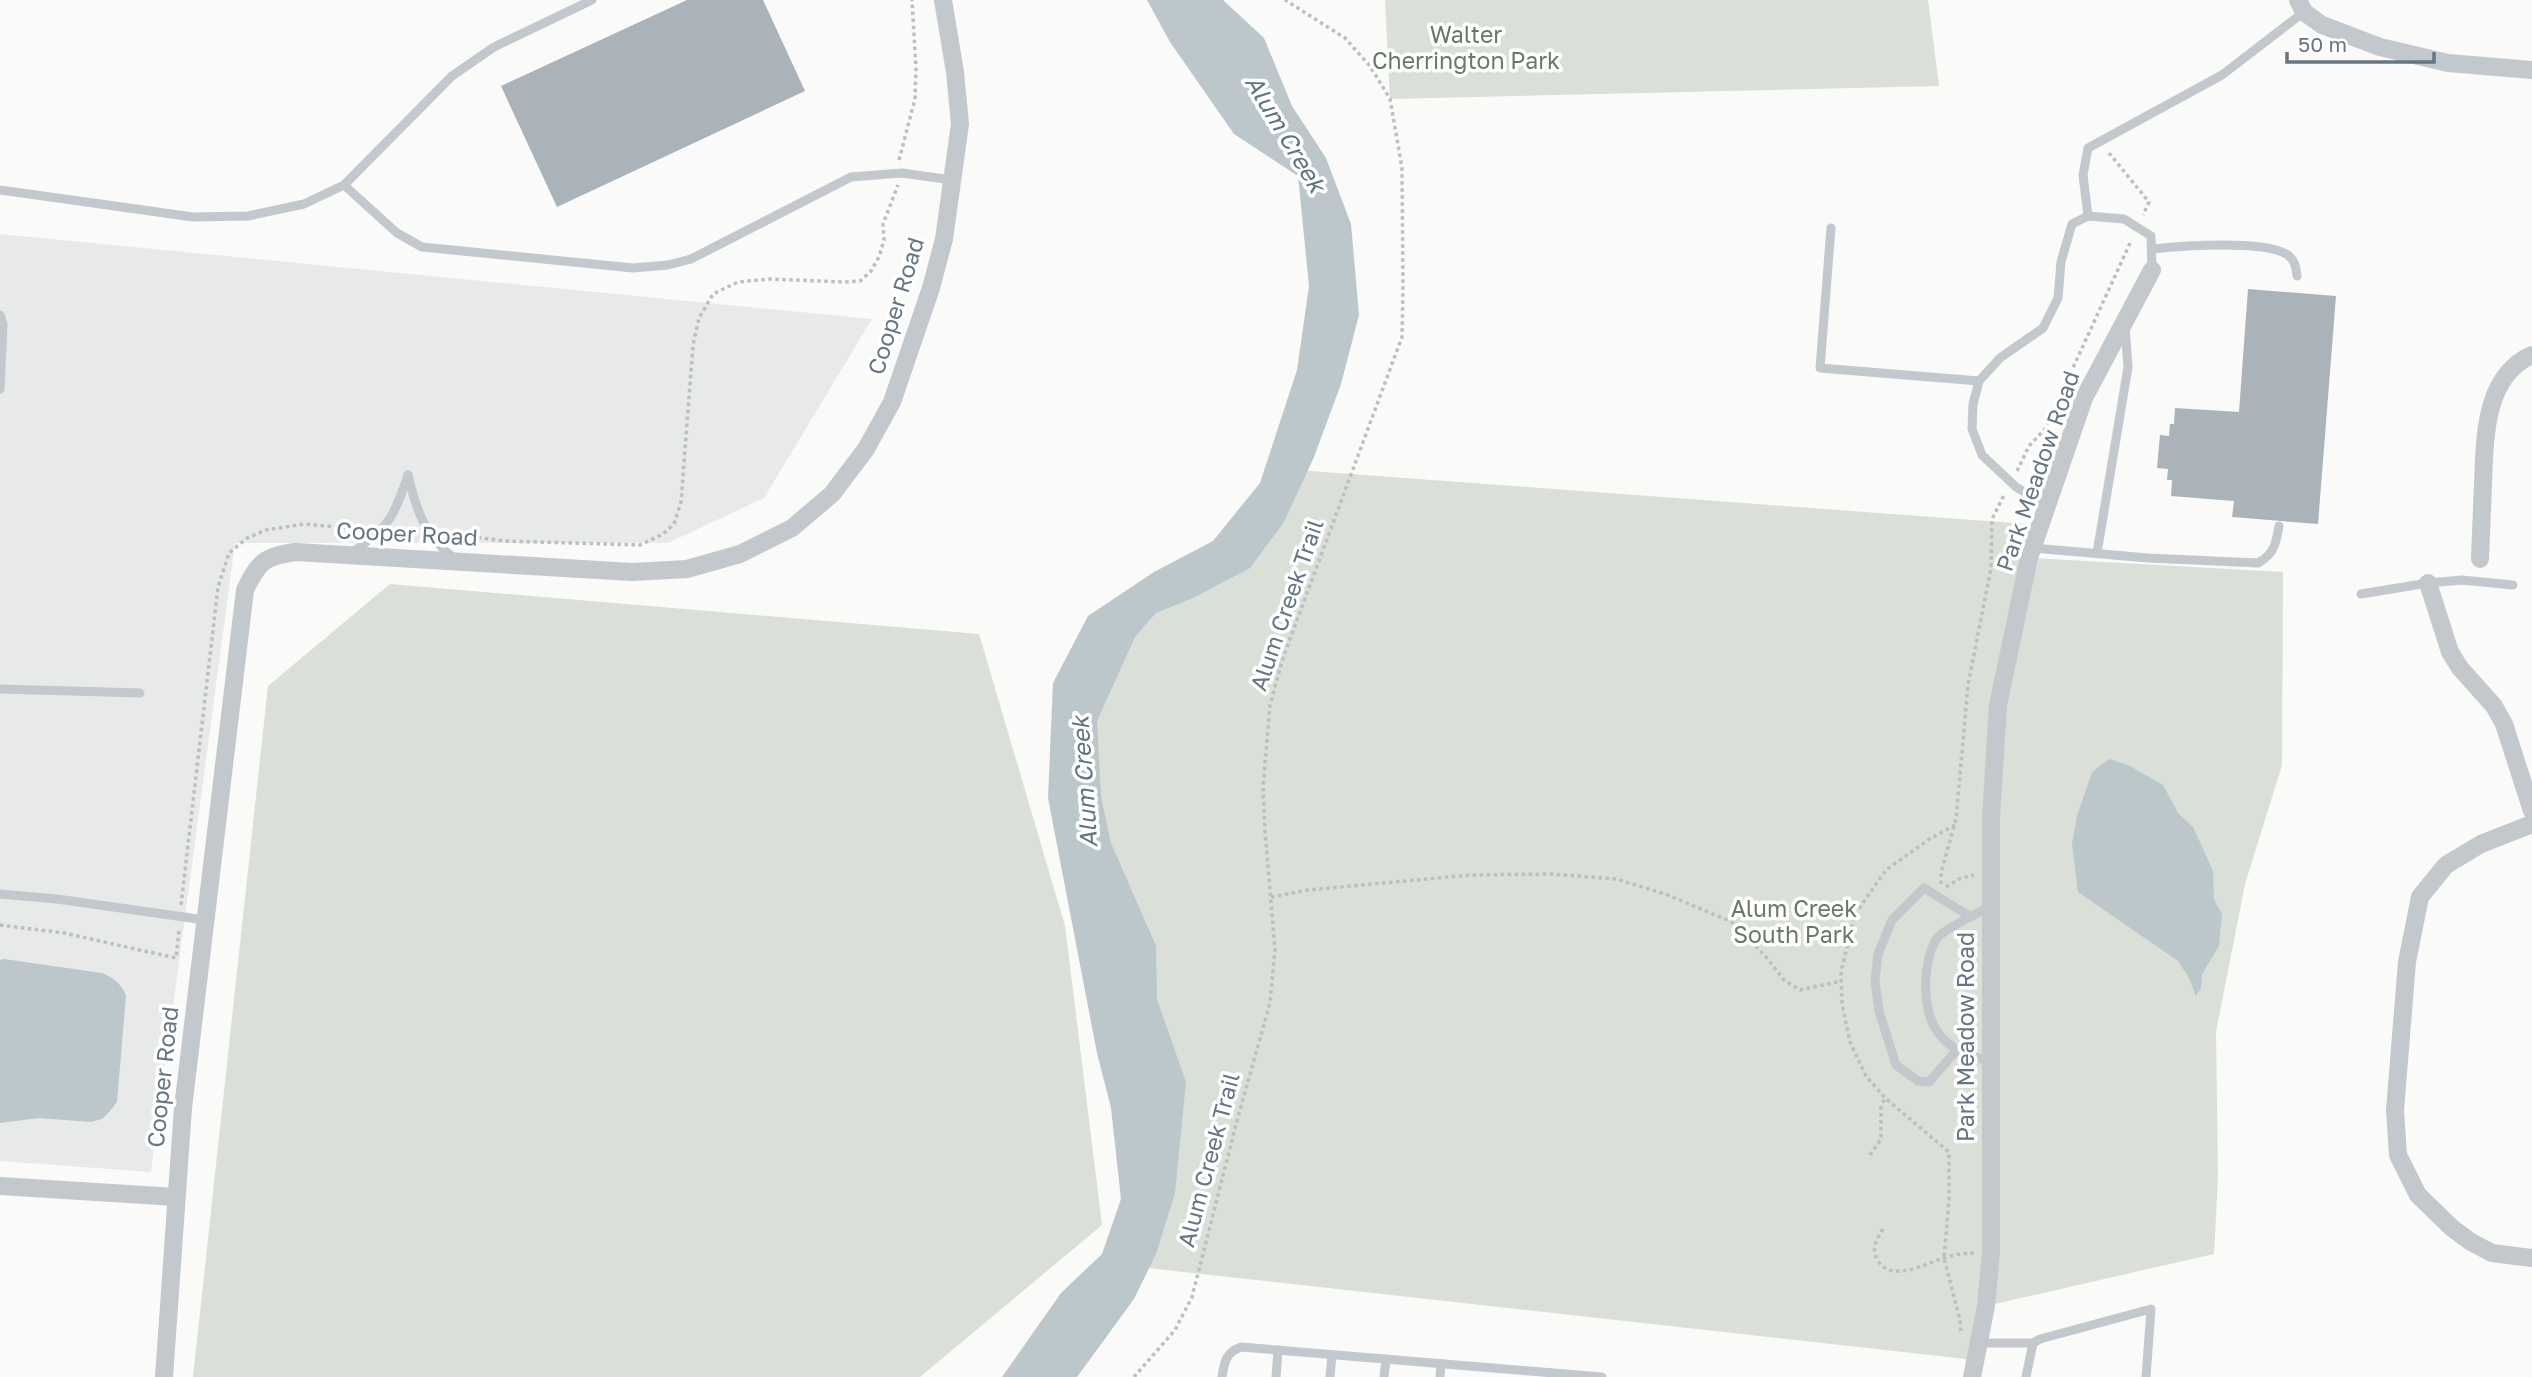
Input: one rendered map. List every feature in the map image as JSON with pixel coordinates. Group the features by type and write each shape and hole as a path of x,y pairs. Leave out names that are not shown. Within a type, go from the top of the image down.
{"street":[{"name":"Cooper Road","path":"164,1377 183,1108 245,590 255,569 273,555 296,552 632,572 687,569 740,554 792,528 832,494 866,449 892,402 931,288 944,239 960,124 955,72 943,0"},
{"path":"2301,6 2322,25 2380,47 2448,63 2532,69"},
{"name":"Park Meadow Road","path":"1972,1377 1970,1340 1986,1306 1991,1252 1991,818 1998,705 2033,548 2084,398 2152,270"},
{"path":"2480,559 2485,448 2493,401 2512,366 2529,356"},
{"path":"2428,583 2451,652 2460,668 2494,706 2504,724 2532,811"},
{"path":"2532,824 2481,844 2446,865 2420,897 2407,962 2395,1110 2398,1155 2418,1195 2452,1228 2471,1242 2492,1253 2532,1258"},
{"path":"0,1186 176,1198"}],"lane":[{"path":"0,191 193,218 248,216 304,204 344,185 452,76 494,47 592,0"},
{"path":"2088,216 2083,175 2088,148 2098,140 2170,105 2222,75 2301,6"},
{"path":"344,185 397,233 422,247 633,268 668,265 691,259 851,177 898,173 952,180"},
{"path":"2047,506 2017,486 1982,454 1972,429 1973,404 1979,381 2000,358 2043,328 2058,298 2061,261 2072,224 2088,216 2124,219 2151,236 2152,249 2229,244 2278,250 2288,255 2295,264 2297,276"},
{"path":"1831,228 1820,368 1979,381"},
{"name":"Park Meadow Road","path":"2152,249 2152,270"},
{"path":"0,315 3,324 0,388"},
{"path":"2097,553 2127,367 2124,323"},
{"path":"348,555 382,530 395,513 408,475 420,518 442,549 458,561"},
{"path":"2033,548 2258,563 2271,555 2277,542 2279,526"},
{"path":"2361,594 2462,580 2513,586"},
{"path":"0,688 140,693"},
{"path":"1956,1051 1929,1082 1918,1081 1896,1065 1879,1011 1875,981 1878,954 1892,920 1924,888 1970,917"},
{"path":"0,894 205,920"},
{"path":"1991,906 1938,937 1927,963 1925,991 1928,1014 1937,1033 1956,1051 1991,1061"},
{"path":"1970,1340 2032,1343 2151,1310 2146,1377"},
{"path":"2026,1377 2032,1343"},
{"path":"1222,1377 1224,1361 1233,1350 1241,1347 1602,1377"},
{"path":"1276,1377 1278,1350"},
{"path":"1330,1377 1332,1355"},
{"path":"1384,1377 1386,1359"},
{"path":"1440,1377 1441,1364"}],"path":[{"path":"0,925 64,933 176,958 218,587 229,554 247,538 266,530 304,524 505,541 640,545 663,534 674,524 681,502 693,345 699,318 713,294 738,282 769,279 860,281 871,271 879,257 884,240 883,224 898,189 899,155 915,99 912,0"},
{"name":"Alum Creek Trail","path":"1134,1377 1175,1330 1192,1297 1270,1003 1275,949 1263,787 1270,705 1283,658 1402,337 1402,168 1390,99 1370,66 1345,38 1285,0"},
{"path":"1941,900 1941,889 1959,879 1991,872"},
{"path":"1270,897 1308,890 1470,875 1551,874 1616,879 1665,894 1732,922 1784,980 1800,990 1842,981"},
{"path":"1870,1155 1881,1139 1881,1107 1885,1098"},
{"path":"1949,1152 1949,1200 1944,1258 1960,1320 1970,1340"},
{"path":"1883,1229 1875,1241 1874,1252 1884,1269 1917,1269 1944,1258 1991,1252"}],"shaded area":[{"path":"0,234 872,319 764,498 668,543 235,543 151,1172 0,1161"}],"green space":[{"name":"Walter Cherrington Park","path":"1385,0 1928,0 1939,86 1390,99"},
{"name":"Alum Creek South Park","path":"1283,469 2041,525 2030,558 2283,572 2282,765 2245,884 2216,1032 2218,1178 2214,1254 1986,1306 1975,1360 1130,1266 1076,713 1119,612 1231,548"},
{"path":"390,584 979,634 1065,926 1102,1225 920,1377 193,1377 268,686"}],"water":[{"name":"Alum Creek","path":"1147,0 1223,0 1264,38 1292,106 1326,158 1351,224 1359,315 1341,384 1314,457 1284,522 1250,568 1195,597 1156,613 1135,637 1097,721 1101,797 1111,843 1156,946 1157,999 1186,1082 1175,1193 1156,1254 1134,1299 1077,1377 1002,1377 1061,1293 1102,1254 1121,1199 1111,1108 1097,1053 1048,798 1053,683 1088,616 1154,572 1213,541 1260,483 1297,370 1309,286 1298,176 1234,134 1170,42"},
{"path":"2109,759 2128,765 2163,785 2178,813 2193,827 2213,871 2214,899 2222,914 2219,946 2202,974 2201,988 2196,996 2178,961 2078,892 2072,844 2077,816 2092,772"},
{"path":"0,960 102,973 116,981 124,991 126,995 117,1102 102,1119 91,1122 39,1118 0,1123"}],"building":[{"path":"687,0 763,0 805,91 557,207 501,86"},
{"path":"2248,289 2336,296 2318,524 2232,517 2234,501 2171,496 2172,480 2167,480 2168,469 2157,468 2160,435 2169,436 2170,424 2174,424 2175,408 2239,412"}]}
